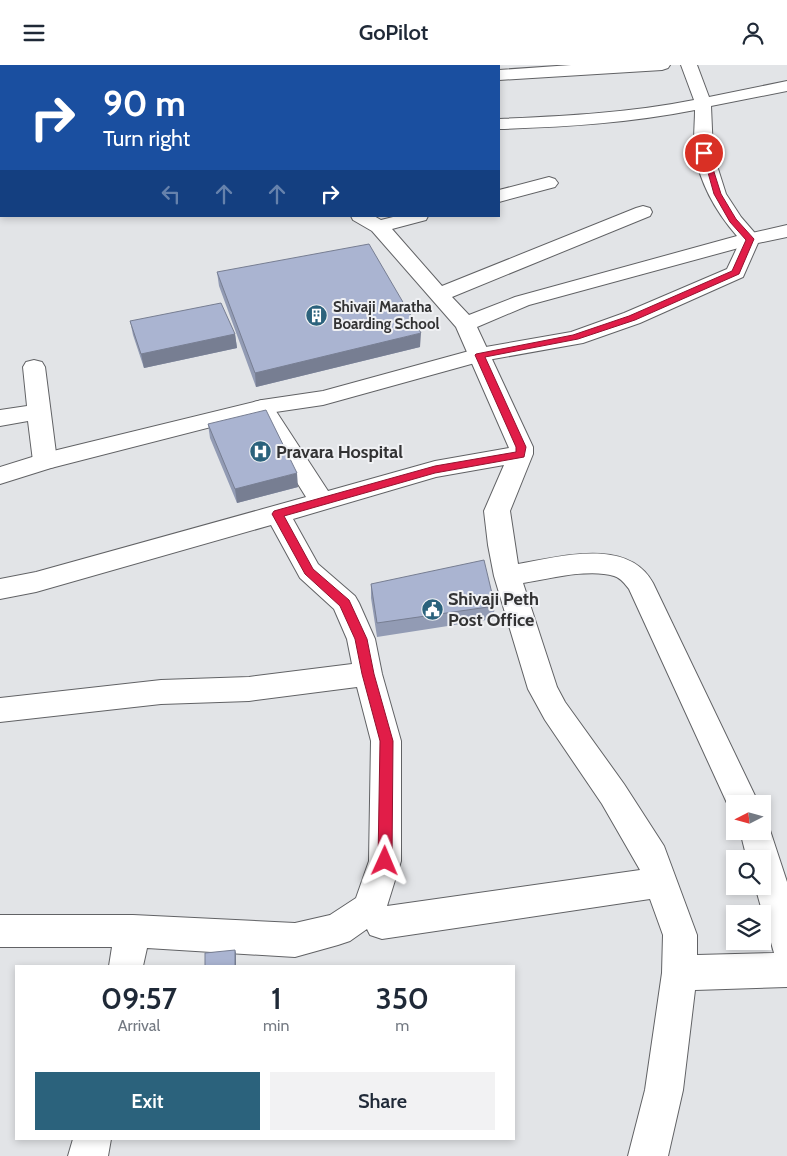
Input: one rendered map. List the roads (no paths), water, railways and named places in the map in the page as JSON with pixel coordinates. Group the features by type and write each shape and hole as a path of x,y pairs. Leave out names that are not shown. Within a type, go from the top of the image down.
{"street":[{"path":"500,75 662,65"},
{"path":"689,65 703,103 704,153 717,194 732,220 750,239"},
{"path":"500,123 592,120 655,113 787,86"},
{"path":"500,196 549,183"},
{"path":"438,295 643,212"},
{"path":"369,222 411,217"},
{"path":"369,222 465,325 474,340 521,447 521,455 497,511 507,576 543,689 555,711 613,794 652,857 680,935 680,973 664,1090 648,1156"},
{"path":"465,325 522,301 750,239 787,231"},
{"path":"0,476 45,461 262,407 323,397 480,355 575,337 632,318 736,273 750,239"},
{"path":"34,367 45,461"},
{"path":"262,407 322,502"},
{"path":"0,418 39,413"},
{"path":"0,589 45,580 435,469 521,455"},
{"path":"0,931 133,931 295,940 338,929 369,908 385,861 386,741 368,674 361,639 345,603 309,571 278,514"},
{"path":"507,576 582,565 610,565 628,571 640,583 739,795"},
{"path":"0,710 162,692 249,689 368,674"},
{"path":"759,840 787,942"},
{"path":"382,923 661,882"},
{"path":"126,965 133,931"},
{"path":"680,973 787,970"},
{"path":"88,1156 92,1140"}],"place":[{"name":"Shivaji Maratha Boarding School","path":"317,316"},
{"name":"Pravara Hospital","path":"260,452"},
{"name":"Shivaji Peth Post Office","path":"432,609"}]}
